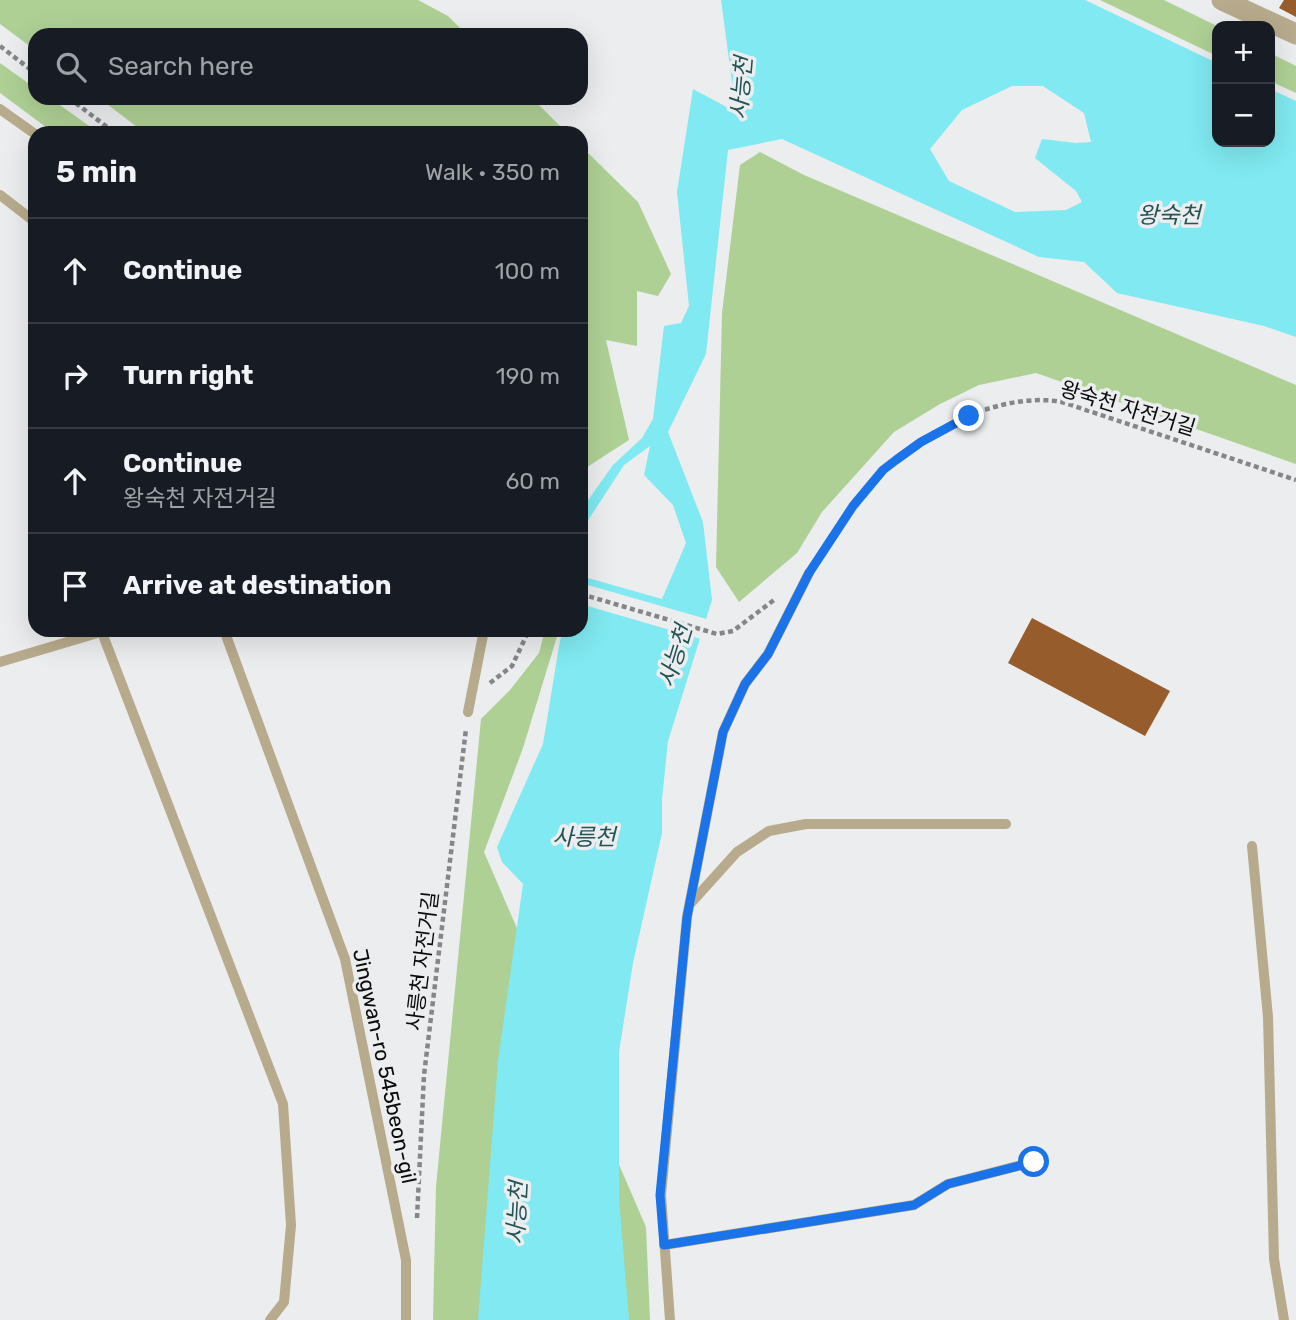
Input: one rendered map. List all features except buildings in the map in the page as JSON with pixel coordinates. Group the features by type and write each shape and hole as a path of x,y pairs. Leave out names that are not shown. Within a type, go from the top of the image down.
{"street":[{"path":"1222,0 1296,34"}],"lane":[{"path":"0,109 28,129"},
{"path":"0,195 28,217"},
{"path":"670,1320 660,1195 689,905 723,732 745,684 768,654 809,573"},
{"path":"0,662 81,637"},
{"path":"103,637 178,825 283,1104 291,1225 284,1302 270,1320"},
{"name":"Jingwan-ro 545beon-gil","path":"227,637 345,959 406,1260 406,1320"},
{"path":"468,712 483,637"},
{"path":"689,905 737,852 769,831 806,824 1006,824"},
{"path":"1252,846 1268,1017 1274,1259 1284,1320"},
{"path":"664,1245 914,1205 948,1184 1034,1162"}],"path":[{"path":"0,46 28,68"},
{"path":"78,105 107,126"},
{"name":"왕숙천 자전거길","path":"809,573 853,506 883,470 928,437 961,420 1000,405 1042,398 1062,402 1296,480"},
{"path":"588,596 717,634 733,631 777,598"},
{"name":"사릉천 자전거길","path":"416,1231 424,1075 468,712 477,693 512,666 526,637"}],"green space":[{"path":"0,0 418,0 448,16 460,28 28,28 28,45 0,24"},
{"path":"1100,0 1164,0 1212,24 1212,54"},
{"path":"1275,56 1296,66 1296,93 1275,83"},
{"path":"0,63 28,83 28,105 60,105 89,126 45,126 0,93"},
{"path":"108,105 539,105 560,126 136,126"},
{"path":"760,152 804,175 1296,385 1296,464 1036,373 979,385 940,404 894,432 822,512 797,553 739,602 716,567 722,313 740,165"},
{"path":"588,153 638,202 671,274 658,296 637,291 637,346 606,340 629,440 588,466"},
{"path":"543,637 557,637 523,748 484,852 646,1227 650,1320 433,1320 436,1187 481,719 510,690 539,653"}],"water":[{"path":"721,0 1085,0 1212,61 1212,147 1275,147 1275,91 1296,101 1296,337 1264,326 1117,293 1084,262 1039,257 782,139 728,150 706,354 668,432 703,522 712,600 668,741 662,799 662,833 633,963 619,1052 619,1198 629,1320 478,1320 498,1061 523,884 502,862 497,847 543,744 560,640 562,637 588,637 588,578 662,599 686,543 673,505 644,475 650,446 624,465 588,520 588,500 613,465 642,438 653,419 664,326 681,323 689,306 677,192 693,89 736,112","holes":["1012,86 1043,86 1084,113 1091,142 1042,139 1035,158 1076,191 1082,202 1066,210 1015,212 949,181 930,149 962,110"]}],"pier":[{"path":"588,585 710,620 704,640 588,606"}],"route":[{"path":"969,416 921,442 883,470 870,484 809,573 768,654 745,684 723,732 687,917 660,1195 664,1245 914,1205 948,1184 1034,1162"}],"water label":[{"name":"사능천","path":"741,88"},
{"name":"왕숙천","path":"1169,215"},
{"name":"사능천","path":"675,656"},
{"name":"사릉천","path":"584,837"},
{"name":"사능천","path":"517,1213"}]}
